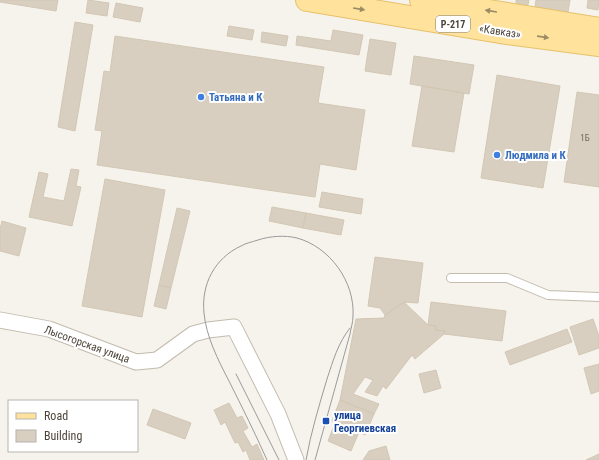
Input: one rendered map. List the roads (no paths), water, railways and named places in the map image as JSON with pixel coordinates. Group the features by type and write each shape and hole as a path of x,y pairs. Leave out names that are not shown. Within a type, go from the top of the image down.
{"main road":[{"name":"«Кавказ»","path":"307,0 500,32 599,45"},
{"name":"«Кавказ»","path":"421,0 599,29"}],"street":[{"name":"Лысогорская улица","path":"0,320 49,329 136,362 157,360 193,334 208,330 234,327 278,414 296,460"}],"lane":[{"path":"452,278 507,278 548,295 599,297"}],"tram line":[{"path":"267,460 213,348 205,322 204,302 208,282 217,265 224,257 247,243 278,236 297,238 320,249 330,258 345,279 353,303 353,318 350,334 315,460"},
{"path":"306,460 315,419 331,366 339,346 350,328"},
{"path":"236,374 279,460"}],"place":[{"name":"Татьяна и К","path":"201,97"},
{"name":"Людмила и К","path":"497,155"},
{"name":"улица Георгиевская","path":"326,421"}]}
